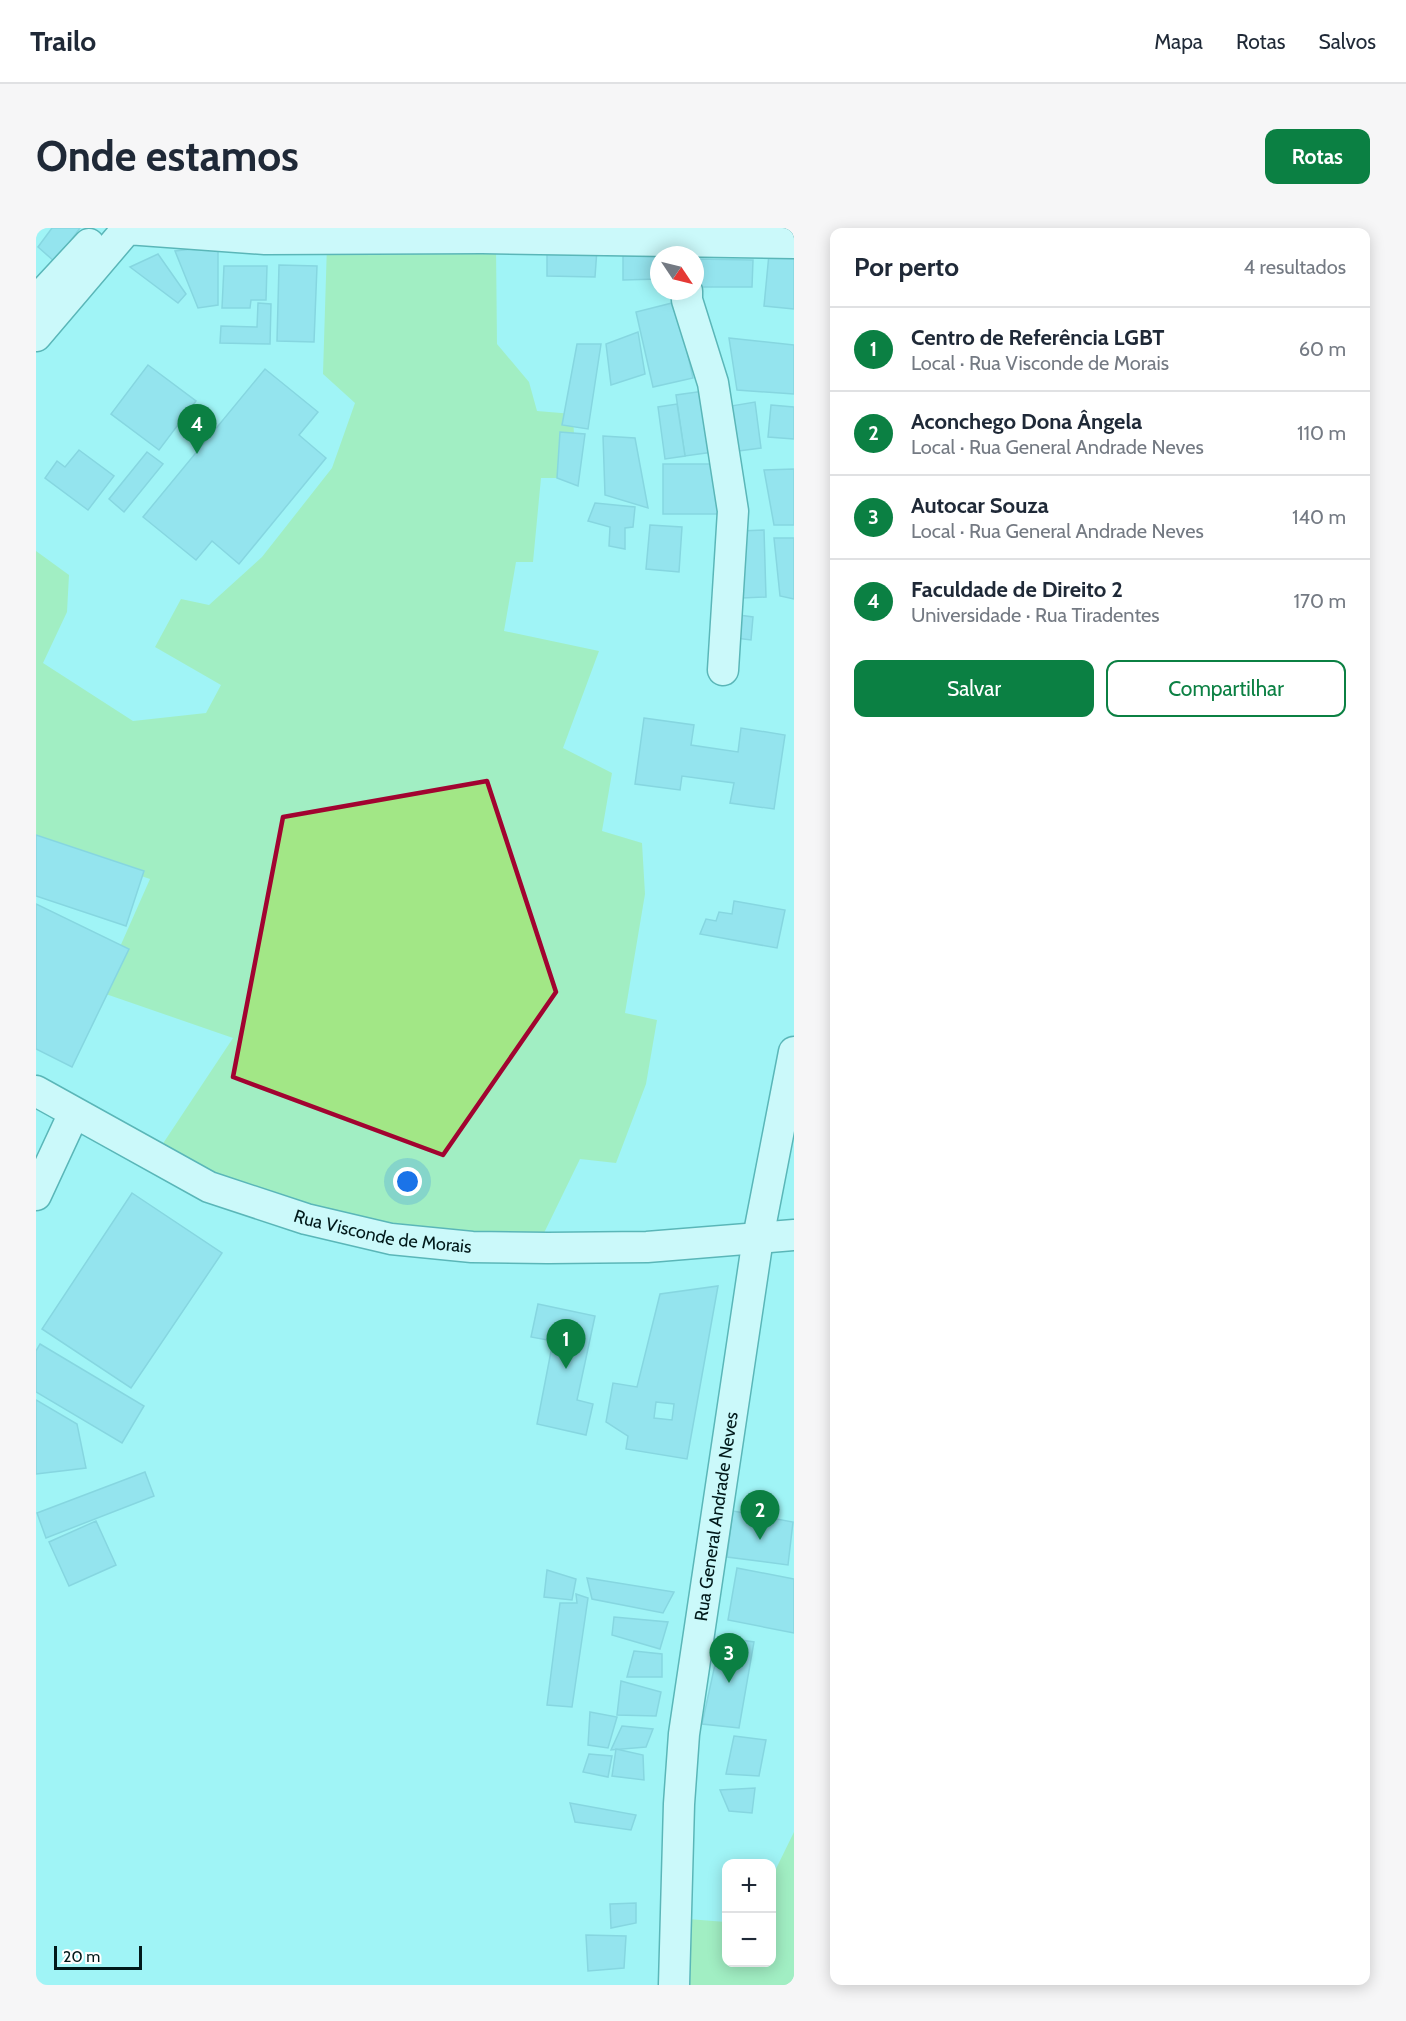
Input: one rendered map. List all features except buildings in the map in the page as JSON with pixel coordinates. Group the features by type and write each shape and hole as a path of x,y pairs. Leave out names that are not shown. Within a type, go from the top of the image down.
{"street":[{"path":"36,301 104,228"},
{"path":"36,336 127,229 265,239 794,243"},
{"path":"687,300 713,383 733,511 723,670"},
{"name":"Rua General Andrade Neves","path":"674,1985 679,1804 684,1734 758,1238 794,1052"},
{"name":"Rua Visconde de Morais","path":"36,1091 209,1187 306,1219 391,1239 472,1247 548,1248 647,1247 794,1235"},
{"path":"36,1195 74,1113"}],"highlighted area":[{"path":"487,781 556,992 443,1155 233,1077 283,817"}],"green space":[{"path":"327,244 496,246 497,344 529,382 537,411 573,414 576,478 541,478 533,562 516,562 504,631 599,651 563,748 612,773 602,831 642,843 645,894 625,1013 657,1020 646,1084 616,1163 580,1159 544,1233 403,1247 287,1230 162,1145 233,1038 100,992 150,879 36,841 36,551 69,575 67,612 43,663 133,721 206,713 221,685 155,647 181,599 209,605 262,557 332,468 355,403 323,374"},
{"path":"794,1832 794,1985 688,1985 688,1919 722,1922 722,1967 776,1967 776,1869"}],"place":[{"name":"Faculdade de Direito 2","path":"197,454"},
{"name":"Centro de Referência LGBT","path":"566,1369"},
{"name":"Aconchego Dona Ângela","path":"760,1540"},
{"name":"Autocar Souza","path":"729,1683"}]}
